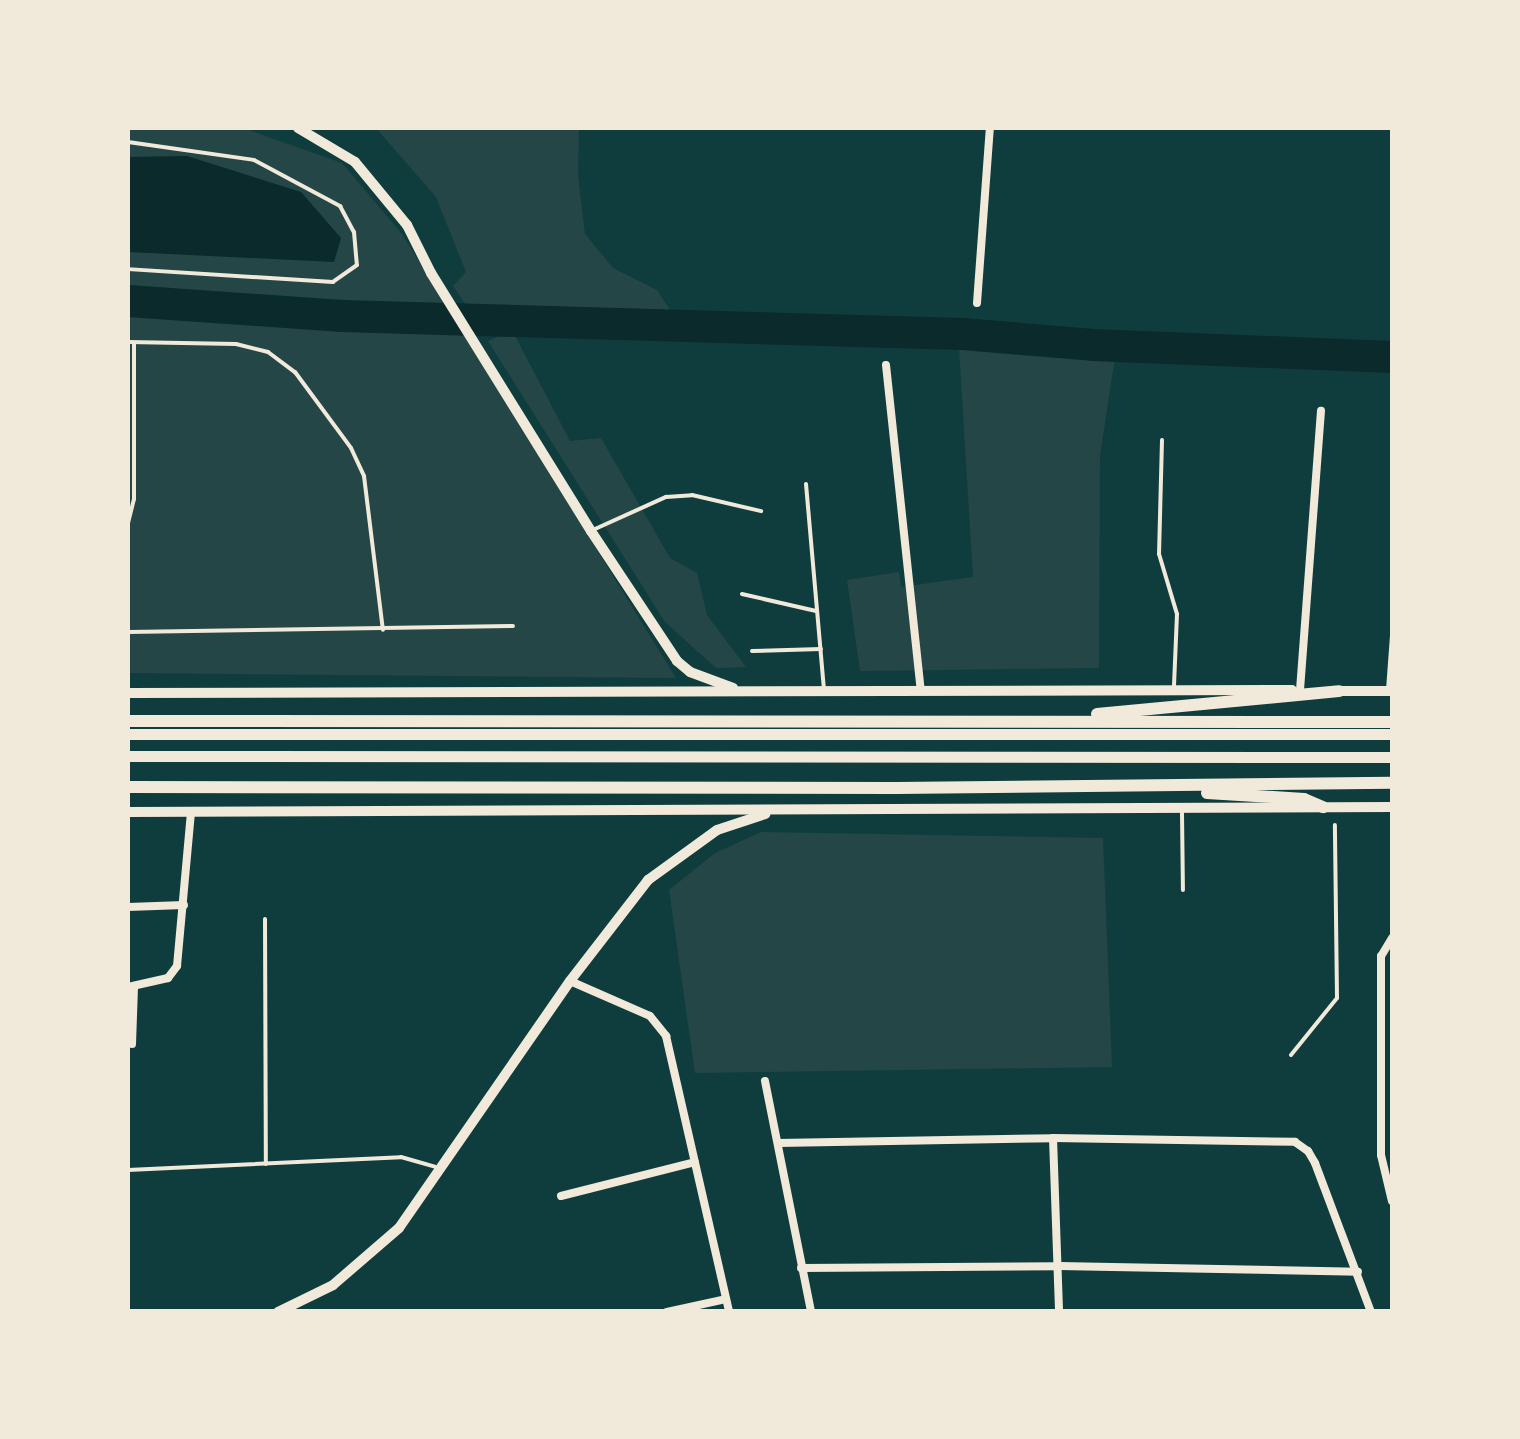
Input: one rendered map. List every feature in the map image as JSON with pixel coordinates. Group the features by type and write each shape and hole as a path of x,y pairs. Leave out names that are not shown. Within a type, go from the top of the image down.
{"highway":[{"path":"1034,721 1339,691"},
{"path":"128,721 1392,722"},
{"path":"128,787 1054,787 1392,782"},
{"path":"1054,787 1093,794 1200,792 1304,800 1323,807"}],"main road":[{"path":"298,128 355,162 407,225 432,273 591,532 676,661 690,672 742,691"},
{"path":"128,693 1390,690"},
{"path":"128,734 1392,734"},
{"path":"128,756 1392,756"},
{"path":"128,812 1392,807"},
{"path":"278,1312 332,1285 377,1251 442,1170 624,906 671,860 716,830 780,809"}],"street":[{"path":"976,304 990,128"},
{"path":"886,364 922,692"},
{"path":"1300,690 1321,411"},
{"path":"132,1044 130,987 174,974 192,812"},
{"path":"128,906 184,905"},
{"path":"1392,938 1381,956 1381,1155 1392,1201"},
{"path":"570,982 650,1016 666,1036 729,1312"},
{"path":"1381,1004 1392,1004"},
{"path":"765,1081 811,1312"},
{"path":"778,1143 1053,1138 1295,1142 1314,1162 1371,1312"},
{"path":"1053,1138 1060,1312"},
{"path":"561,1196 695,1162"},
{"path":"801,1268 1059,1266 1358,1272"},
{"path":"666,1312 726,1299"}],"lane":[{"path":"1162,440 1159,554 1177,614 1174,692"},
{"path":"806,484 824,691"},
{"path":"591,532 666,497 692,496 761,511"},
{"path":"742,594 818,611"},
{"path":"1390,690 1392,634"},
{"path":"752,651 822,649"},
{"path":"1182,808 1182,890"},
{"path":"1291,1055 1337,998 1335,824"},
{"path":"265,919 266,1164"},
{"path":"128,1170 401,1157 442,1170"}],"path":[{"path":"128,142 254,160 340,206 354,232 357,266 334,282 128,269"},
{"path":"128,523 134,498 131,342 236,344 268,352 295,372 350,448 364,476 383,630"},
{"path":"128,632 230,627 383,630 513,626"}],"shaded area":[{"path":"128,128 243,128 342,163 402,234 676,678 128,673"},
{"path":"376,128 579,128 578,175 585,234 613,268 657,290 674,316 470,311 453,286 466,272 436,197"},
{"path":"187,156 301,192 341,238 334,262 128,252 128,157"},
{"path":"512,330 570,441 601,438 670,558 697,573 707,615 746,667 716,668 665,622 488,341"},
{"path":"959,348 1115,357 1100,456 1099,668 860,671 847,580 899,572 901,587 973,577"},
{"path":"761,832 1103,838 1112,1067 695,1073 669,890 715,853"}],"waterway":[{"path":"128,301 342,316 963,334 1093,345 1392,357"}]}
